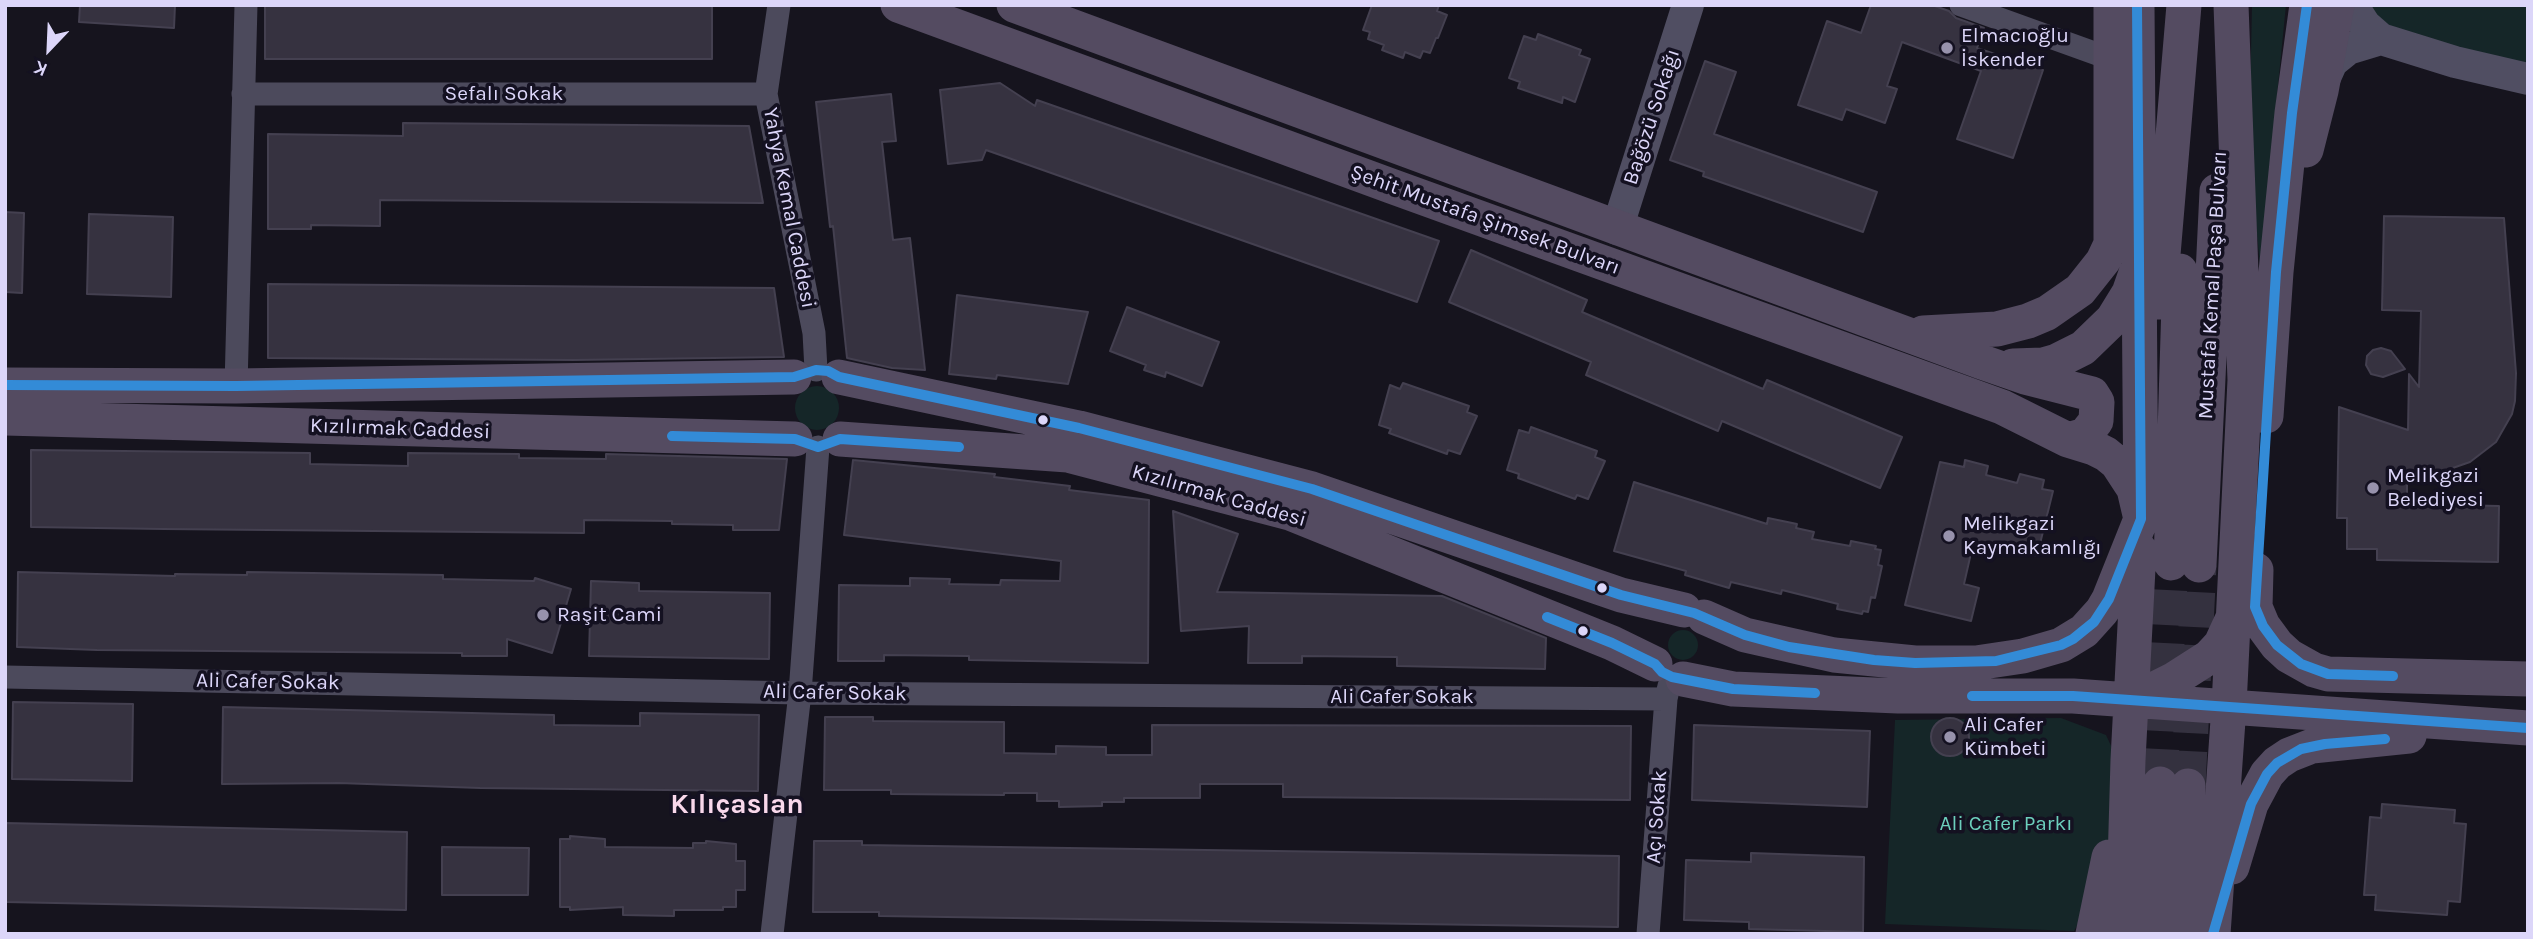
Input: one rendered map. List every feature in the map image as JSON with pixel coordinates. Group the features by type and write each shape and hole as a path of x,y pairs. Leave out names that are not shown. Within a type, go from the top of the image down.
{"main road":[{"name":"Şehit Mustafa Şimsek Bulvarı","path":"898,5 2002,407 2068,440 2094,447 2117,463 2134,489 2141,519"},
{"name":"Şehit Mustafa Şimsek Bulvarı","path":"1014,5 1982,362"},
{"path":"1897,331 1953,333 2012,326 2047,313 2065,302 2092,276 2111,244 2111,5"},
{"path":"2137,5 2141,519"},
{"path":"2123,934 2128,760 2141,519 2186,5"},
{"name":"Mustafa Kemal Paşa Bulvarı","path":"2186,5 2185,564 2229,5"},
{"path":"2206,933 2229,706 2245,380 2229,5"},
{"path":"2307,5 2292,113 2277,260 2255,595 2259,619 2277,645 2301,664 2328,674 2528,679"},
{"path":"2245,380 2323,82 2337,5"},
{"path":"1982,362 2013,366 2043,365 2057,362 2083,348 2103,331 2121,307 2135,278 2139,262"},
{"path":"1982,362 2025,377 2092,394 2097,402 2096,421 2085,435 2068,440"},
{"path":"817,374 853,396 855,408 849,430 817,442 780,421 778,408 785,386 817,374"},
{"name":"Kızılırmak Caddesi","path":"5,385 236,386 817,374 1079,428 1312,489 1621,595 1694,614 1745,635 1789,647 1915,663 1966,663 2023,656 2073,639 2094,622 2109,599 2141,519"},
{"name":"Kızılırmak Caddesi","path":"5,418 817,442 1068,454 1290,513 1612,643 1669,680 1747,690 1898,696 2073,696 2514,727"},
{"path":"1694,614 1716,635 1716,656 1703,673 1669,680 1649,644 1651,634 1664,617 1694,614"},
{"path":"2132,700 2173,680 2208,656 2228,634 2233,615"},
{"path":"2206,933 2251,803 2267,774 2277,763 2312,746 2514,727"},
{"path":"2093,934 2128,760"},
{"path":"2152,934 2174,785 2206,933"}],"street":[{"path":"236,386 246,5"},
{"name":"Yahya Kemal Caddesi","path":"779,5 766,94 814,333 817,374"},
{"name":"Bağözü Sokağı","path":"1617,229 1688,5"},
{"path":"1961,5 2111,59"},
{"path":"2352,5 2365,26 2381,39 2455,62 2528,79"},
{"path":"2323,82 2332,62 2348,49 2381,39"},
{"name":"Sefalı Sokak","path":"243,94 766,94"},
{"path":"772,934 800,693 817,442"},
{"name":"Ali Cafer Sokak","path":"5,677 800,693 1669,680"},
{"name":"Açı Sokak","path":"1648,934 1669,680"}],"green space":[{"path":"2252,5 2286,5 2260,266 2249,148"},
{"path":"2362,5 2528,5 2528,65 2397,38"},
{"path":"817,386 826,387 833,392 838,399 838,417 833,424 826,429 817,430 808,429 801,424 796,417 795,408 796,399 801,392 808,387"},
{"path":"1683,630 1694,634 1698,645 1694,656 1683,660 1672,656 1668,645 1672,634"},
{"name":"Ali Cafer Parkı","path":"2061,718 2106,735 2121,767 2109,848 2095,894 2074,931 1885,924 1895,720"}],"building":[{"path":"80,5 175,5 174,28 79,22"},
{"path":"265,5 712,5 712,59 265,59"},
{"path":"1372,5 1439,5 1437,11 1447,15 1430,53 1423,51 1420,58 1405,52 1403,58 1382,50 1384,45 1368,39 1370,32 1363,30"},
{"path":"1871,5 1932,5 1949,11 1956,18 1984,28 1977,48 2043,70 2013,158 1957,139 1981,71 1902,42 1887,86 1897,89 1885,123 1846,109 1842,120 1798,105 1827,21 1861,33"},
{"path":"1538,34 1581,50 1579,55 1590,59 1575,102 1563,97 1562,103 1518,88 1520,82 1509,78 1524,36 1536,40"},
{"path":"1705,61 1736,72 1714,134 1877,192 1863,232 1703,176 1704,172 1670,160"},
{"path":"1000,83 1035,106 1037,100 1439,241 1417,302 986,150 982,160 948,164 940,90"},
{"path":"891,94 896,141 882,142 893,240 910,238 925,370 892,368 847,358 833,226 830,227 816,102"},
{"path":"403,123 749,126 763,203 380,200 380,226 311,225 311,229 268,229 268,134 403,136"},
{"path":"5,212 24,213 22,293 5,292"},
{"path":"89,214 173,217 171,297 87,294"},
{"path":"2384,216 2504,218 2516,373 2512,414 2496,442 2470,462 2444,471 2407,471 2407,504 2499,506 2498,562 2377,560 2377,549 2347,549 2347,518 2337,518 2339,407 2408,430 2409,374 2419,387 2421,311 2382,310"},
{"path":"1471,250 1587,300 1582,312 1763,389 1767,380 1902,437 1880,488 1722,421 1718,431 1586,375 1591,362 1449,302"},
{"path":"268,284 774,288 784,357 573,360 268,358"},
{"path":"957,295 1088,312 1068,384 997,375 996,379 949,374"},
{"path":"1127,307 1219,342 1202,386 1166,372 1165,377 1144,370 1146,365 1110,351"},
{"path":"2381,348 2391,351 2405,369 2383,377 2371,374 2366,365 2367,356 2373,350"},
{"path":"1403,383 1469,406 1467,412 1477,416 1460,454 1448,450 1447,454 1389,433 1391,429 1379,425 1390,385 1400,389"},
{"path":"1531,427 1597,451 1595,457 1605,461 1588,499 1577,495 1575,499 1518,478 1519,474 1507,470 1519,430 1529,433"},
{"path":"31,450 310,453 310,464 408,466 408,453 519,454 519,458 606,459 606,454 787,459 779,530 733,530 733,525 672,524 672,521 584,520 584,533 163,529 31,527"},
{"path":"853,460 995,474 994,477 1070,486 1069,490 1149,500 1148,663 969,660 969,656 884,655 884,661 838,661 839,585 910,586 910,578 950,579 949,584 1000,585 1001,580 1060,581 1061,561 844,535"},
{"name":"Melikgazi Kaymakamlığı","path":"1965,460 1988,466 1986,475 2017,483 2020,474 2044,480 2042,489 2053,491 2037,556 1974,540 1964,584 1979,588 1971,621 1905,605 1940,462 1964,467"},
{"path":"1634,482 1767,524 1768,518 1797,524 1796,528 1814,532 1812,539 1850,546 1851,541 1876,546 1875,549 1881,550 1878,565 1882,566 1875,598 1871,597 1868,612 1863,611 1862,614 1837,609 1838,604 1782,590 1781,594 1731,582 1729,588 1685,575 1686,571 1614,551"},
{"path":"1173,511 1238,534 1217,592 1442,596 1546,638 1545,669 1397,666 1397,657 1302,656 1302,663 1248,663 1249,626 1181,631"},
{"path":"18,572 175,576 247,575 247,572 443,575 443,579 534,581 535,578 571,589 552,653 507,639 507,656 462,656 462,653 97,650 17,647"},
{"path":"591,581 639,583 639,591 770,593 769,659 589,656"},
{"path":"13,702 133,704 132,781 12,779"},
{"path":"223,707 554,715 554,725 640,726 640,713 759,715 758,791 480,788 339,783 222,784"},
{"path":"825,717 873,717 873,721 1004,722 1004,753 1056,754 1056,746 1106,747 1106,755 1152,755 1152,725 1631,726 1630,800 1283,797 1283,784 1200,784 1200,798 1124,798 1124,802 1102,802 1102,806 1059,807 1059,801 1037,801 1037,793 891,794 891,790 824,790"},
{"name":"Ali Cafer Kümbeti","path":"1950,718 1963,724 1969,737 1963,750 1950,756 1937,750 1931,737 1937,724"},
{"path":"1694,725 1870,731 1867,807 1692,800"},
{"path":"2382,804 2455,810 2454,823 2466,824 2460,902 2448,901 2447,915 2375,910 2376,895 2364,895 2370,817 2381,818"},
{"path":"5,823 407,832 406,910 5,902"},
{"path":"570,836 605,839 605,847 693,848 693,843 706,841 736,844 736,861 745,861 745,890 736,890 736,907 723,907 723,910 674,910 674,916 623,915 623,907 570,910 570,907 560,907 560,839 570,839"},
{"path":"814,841 862,841 862,845 1619,856 1618,927 879,916 879,912 813,912"},
{"path":"442,847 529,848 528,895 442,895"},
{"path":"1751,853 1864,857 1863,932 1749,929 1749,922 1684,920 1686,860 1751,862"}],"tunnel":[{"path":"2160,784 2171,563"},
{"path":"2188,786 2199,565"}],"transit line":[{"path":"5,385 236,386 794,377 816,370 828,371 839,377 1079,428 1312,489 1621,595 1694,613 1745,635 1789,647 1874,660 1915,663 1996,661 2061,645 2094,622 2109,599 2141,519 2137,5"},
{"path":"2307,5 2292,113 2276,272 2255,607 2263,626 2277,645 2301,664 2328,674 2393,676"},
{"path":"672,436 795,439 818,447 840,439 959,447"},
{"path":"1547,617 1612,643 1655,664 1662,672 1672,677 1733,689 1815,693"},
{"path":"1972,696 2073,696 2528,728"},
{"path":"2213,934 2251,804 2267,774 2277,763 2301,749 2325,744 2385,739"}],"place":[{"name":"Elmacıoğlu İskender","path":"1947,48"},
{"name":"Melikgazi Belediyesi","path":"2373,488"},
{"name":"Melikgazi Kaymakamlığı","path":"1949,536"},
{"name":"Raşit Cami","path":"543,615"},
{"name":"Ali Cafer Kümbeti","path":"1950,737"}],"district":[{"name":"Kılıçaslan","path":"737,805"}]}
